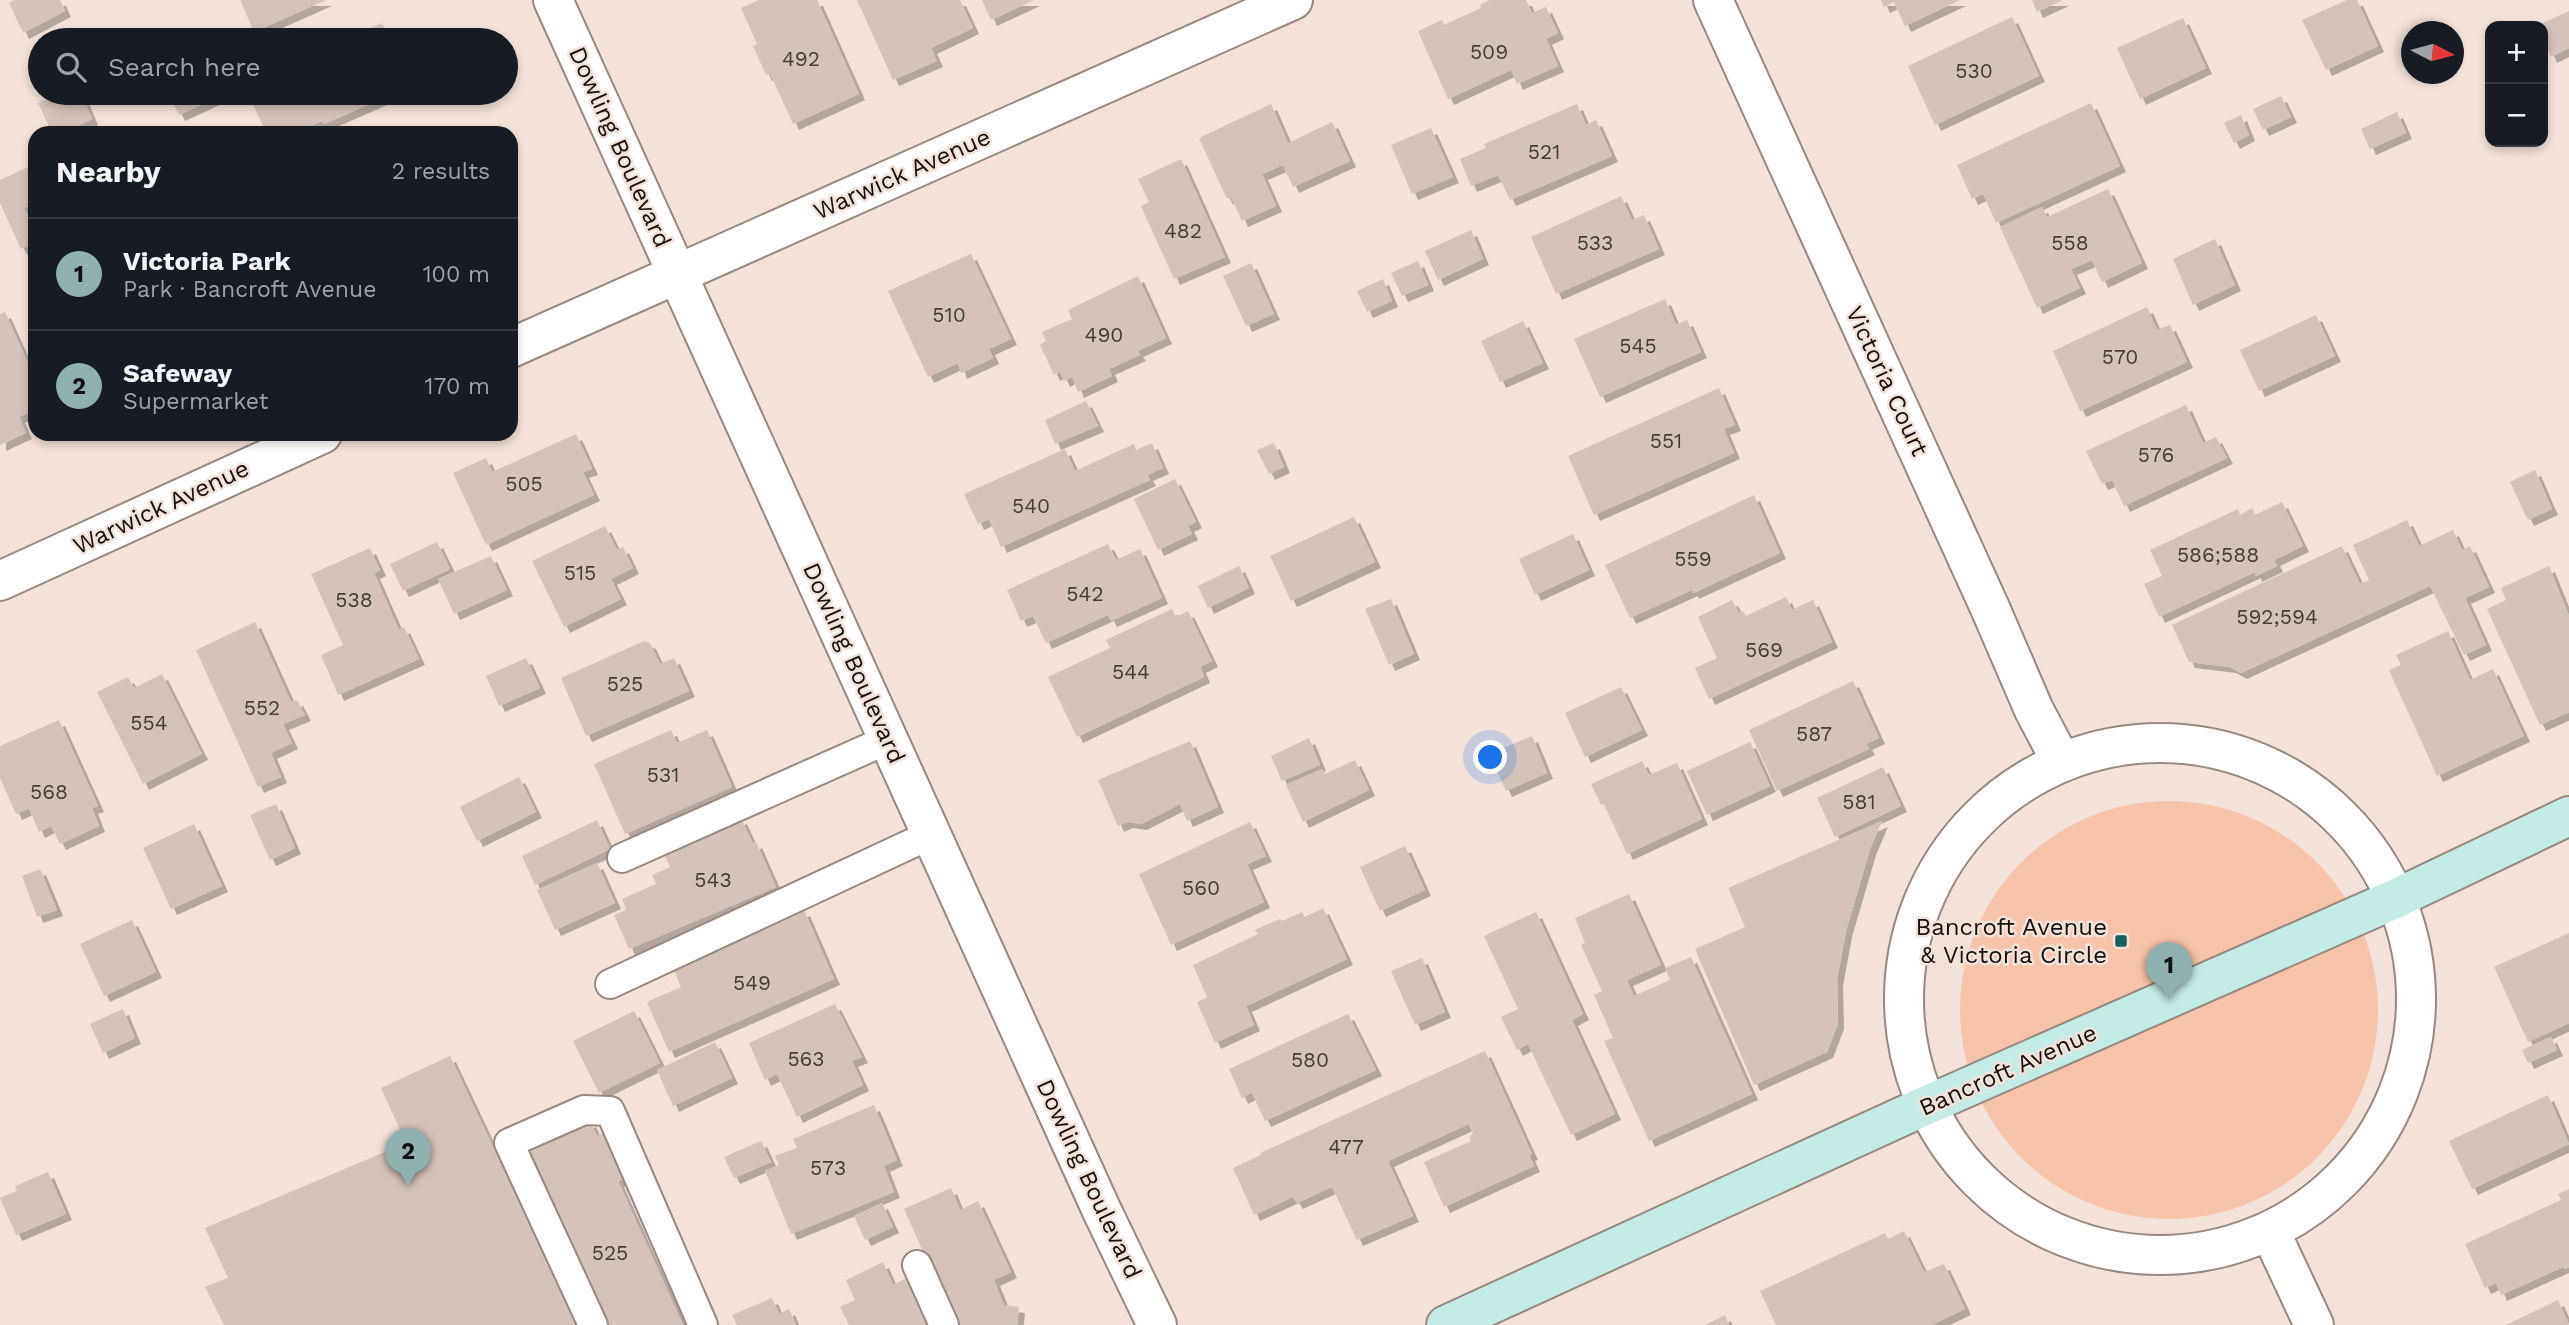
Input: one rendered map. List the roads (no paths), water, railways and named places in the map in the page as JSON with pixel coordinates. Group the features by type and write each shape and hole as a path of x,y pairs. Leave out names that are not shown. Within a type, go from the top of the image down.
{"main road":[{"name":"Bancroft Avenue","path":"1446,1325 1927,1105 2397,898 2569,816"}],"street":[{"name":"Dowling Boulevard","path":"553,0 1102,1210 1157,1325"},
{"name":"Warwick Avenue","path":"518,345 1293,0"},
{"name":"Victoria Court","path":"1713,0 2034,710 2061,761"},
{"name":"Warwick Avenue","path":"0,581 307,441"},
{"path":"2178,743 2192,743 2257,760 2315,793 2363,841 2397,898 2413,954 2417,1008 2408,1063 2388,1116 2358,1163 2318,1201 2270,1231 2216,1250 2158,1256 2100,1249 2089,1245 2046,1229 1997,1197 1956,1155 1927,1105 1907,1040 1906,1026 1905,972 1922,905 1955,845 1964,835 2002,796 2061,761 2125,744 2178,743"},
{"path":"2270,1231 2314,1325"}],"lane":[{"path":"622,858 889,739"},
{"path":"610,984 932,834"},
{"path":"593,1325 509,1143 584,1110 610,1111 703,1325"},
{"path":"917,1265 944,1325"}],"place":[{"name":"Bancroft Avenue & Victoria Circle","path":"2121,941"},
{"name":"Victoria Park","path":"2169,1000"},
{"name":"Safeway","path":"408,1186"}]}
